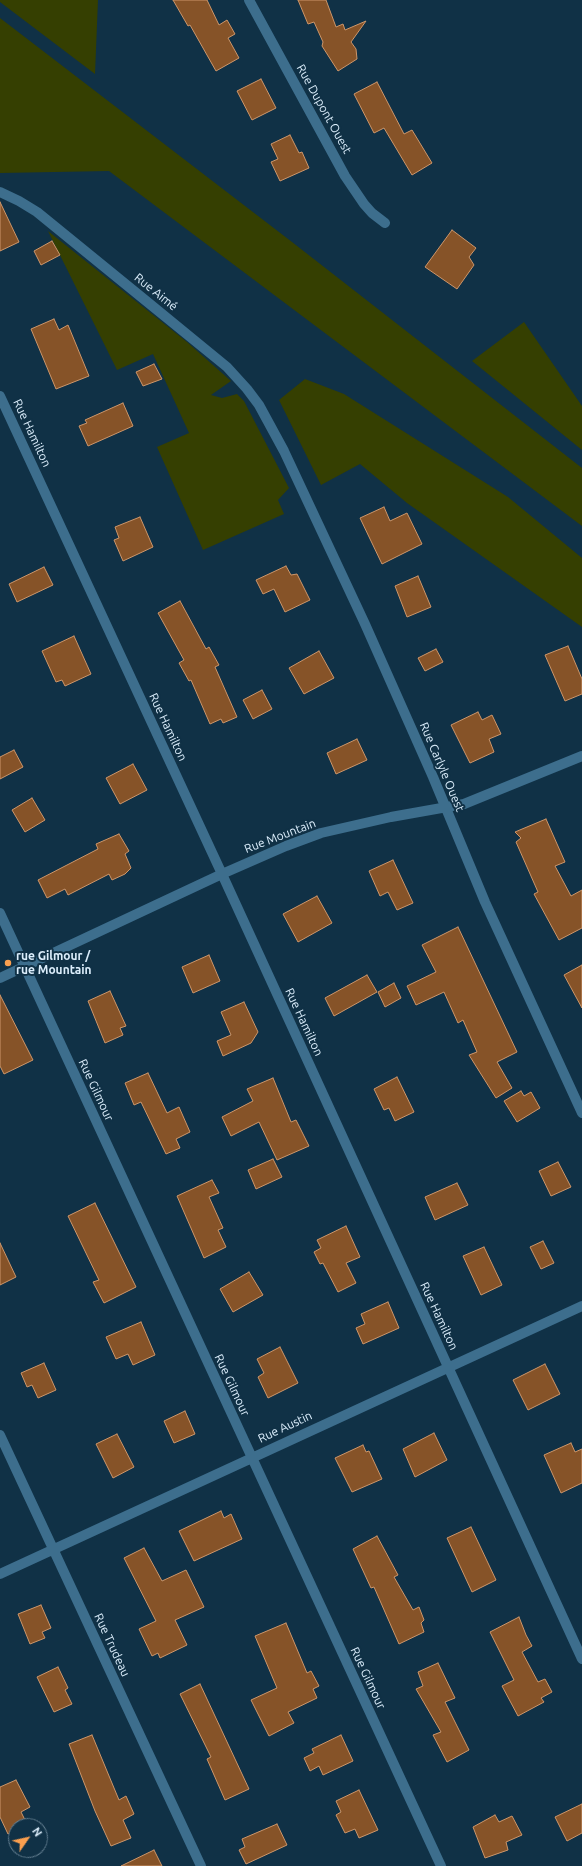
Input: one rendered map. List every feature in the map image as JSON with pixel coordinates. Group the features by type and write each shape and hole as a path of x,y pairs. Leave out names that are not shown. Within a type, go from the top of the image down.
{"street":[{"name":"Rue Dupont Ouest","path":"249,0 345,176 368,209 385,223"},
{"name":"Rue Aimé","path":"0,192 37,212 227,367 247,389 275,433"},
{"name":"Rue Hamilton","path":"0,396 222,874 582,1659"},
{"name":"Rue Carlyle Ouest","path":"275,433 371,638 485,902 582,1113"},
{"name":"Rue Mountain","path":"0,978 266,854 321,833 391,817 473,802 582,756"},
{"name":"Rue Gilmour","path":"0,913 441,1866"},
{"name":"Rue Austin","path":"0,1574 251,1457 582,1306"},
{"name":"Rue Trudeau","path":"0,1436 201,1866"}],"green space":[{"path":"0,0 98,0 95,74 0,2"},
{"path":"0,18 292,242 582,468 582,526 109,171 0,173"},
{"path":"48,231 187,342 231,381 211,395 222,398 237,394 244,401 289,488 278,500 284,514 203,550 157,447 189,433 153,354 117,370"},
{"path":"524,322 582,406 582,450 472,361"},
{"path":"305,379 344,394 508,497 582,558 582,627 407,503 360,464 321,485 279,400"}],"building":[{"path":"173,0 207,0 219,25 227,20 235,34 228,38 239,58 216,71 190,25 188,26"},
{"path":"298,0 326,0 336,27 343,24 345,30 366,21 351,42 356,49 357,59 338,71 322,46 323,42 314,22 308,24"},
{"path":"261,79 276,108 252,120 237,91"},
{"path":"377,82 404,134 412,130 432,163 412,175 384,128 374,133 354,94"},
{"path":"290,135 299,153 302,152 309,168 280,181 271,162 278,159 271,144"},
{"path":"0,202 19,242 0,251"},
{"path":"452,230 476,248 469,257 474,265 457,289 425,267"},
{"path":"52,241 60,255 41,265 34,251"},
{"path":"54,319 59,330 68,325 89,376 56,389 31,329"},
{"path":"154,364 162,379 143,386 136,372"},
{"path":"123,403 133,426 88,446 79,426 87,423 85,420"},
{"path":"384,507 390,521 407,513 422,544 382,564 360,518"},
{"path":"140,517 153,547 123,561 114,540 119,538 115,527"},
{"path":"286,566 291,575 297,574 310,600 285,612 274,589 263,594 256,580"},
{"path":"44,567 53,585 17,602 9,584"},
{"path":"418,576 431,607 407,617 395,586"},
{"path":"180,601 206,649 209,647 219,665 215,667 237,717 223,723 221,719 210,724 191,680 189,681 179,663 184,660 158,613"},
{"path":"74,636 91,674 65,686 62,680 56,682 42,651"},
{"path":"568,646 582,679 582,694 565,701 545,655"},
{"path":"436,649 443,662 425,671 418,658"},
{"path":"319,651 334,678 304,694 289,668"},
{"path":"262,690 272,709 253,719 243,700"},
{"path":"478,712 482,720 492,715 501,734 489,739 494,752 470,763 451,725"},
{"path":"357,739 367,760 336,774 327,753"},
{"path":"14,750 23,767 0,779 0,757"},
{"path":"133,764 147,790 120,804 106,778"},
{"path":"32,798 45,820 25,832 12,810"},
{"path":"546,819 565,862 555,866 571,896 582,890 582,928 559,940 534,894 538,892 516,842 521,838 515,832"},
{"path":"119,834 129,851 125,854 131,868 125,874 112,880 109,874 68,895 65,889 47,898 38,880 98,849 96,844"},
{"path":"393,860 413,903 397,910 388,892 380,896 369,871"},
{"path":"317,896 332,923 298,942 283,914"},
{"path":"458,927 517,1052 497,1062 512,1088 496,1098 469,1055 477,1052 463,1020 458,1023 444,992 416,1005 407,986 436,972 422,945"},
{"path":"209,955 220,981 193,993 182,967"},
{"path":"582,965 582,1008 564,975"},
{"path":"367,975 377,992 334,1016 325,998"},
{"path":"394,983 401,998 385,1007 378,992"},
{"path":"110,991 126,1026 120,1028 123,1035 105,1043 88,1001"},
{"path":"0,995 33,1060 4,1074 0,1066"},
{"path":"244,1002 258,1032 251,1043 223,1056 217,1041 231,1035 221,1012"},
{"path":"148,1073 167,1113 179,1107 190,1132 176,1139 180,1148 166,1154 141,1102 134,1105 125,1083"},
{"path":"397,1077 414,1112 395,1121 389,1108 384,1110 374,1089"},
{"path":"273,1078 291,1122 296,1120 309,1146 277,1160 259,1122 231,1136 222,1117 253,1101 247,1089"},
{"path":"521,1091 524,1096 531,1092 540,1108 517,1122 504,1101"},
{"path":"273,1159 282,1177 256,1189 248,1170"},
{"path":"558,1162 571,1187 551,1196 539,1171"},
{"path":"212,1180 219,1193 209,1197 223,1228 218,1230 226,1247 204,1258 177,1196"},
{"path":"457,1183 468,1205 435,1220 425,1197"},
{"path":"95,1203 136,1287 104,1303 93,1282 99,1280 68,1216"},
{"path":"346,1226 360,1257 346,1263 356,1283 338,1292 323,1263 320,1264 314,1252 321,1248 317,1240"},
{"path":"543,1241 554,1263 541,1269 530,1247"},
{"path":"0,1243 16,1277 0,1285"},
{"path":"484,1247 502,1285 481,1295 463,1256"},
{"path":"249,1272 263,1295 233,1312 220,1289"},
{"path":"388,1302 399,1328 363,1344 356,1328 365,1324 361,1314"},
{"path":"141,1322 155,1355 133,1365 128,1354 116,1359 106,1337"},
{"path":"280,1347 298,1383 268,1398 258,1377 264,1373 257,1359"},
{"path":"44,1363 56,1390 38,1398 32,1385 27,1387 21,1373"},
{"path":"545,1364 560,1394 528,1410 513,1380"},
{"path":"185,1411 195,1434 174,1443 164,1421"},
{"path":"434,1433 447,1460 415,1477 403,1449"},
{"path":"117,1434 134,1467 113,1478 96,1444"},
{"path":"571,1443 575,1452 582,1449 582,1483 561,1493 544,1455"},
{"path":"363,1445 366,1452 369,1451 382,1479 352,1492 335,1458"},
{"path":"221,1511 224,1518 231,1514 242,1539 194,1561 179,1531"},
{"path":"471,1527 496,1580 472,1592 447,1538"},
{"path":"377,1536 398,1575 394,1577 413,1610 419,1607 424,1620 421,1623 424,1632 399,1644 374,1587 371,1588 353,1549"},
{"path":"144,1548 162,1581 186,1570 204,1607 175,1620 187,1645 160,1658 158,1653 152,1656 139,1629 156,1621 124,1558"},
{"path":"41,1605 51,1628 42,1632 45,1638 30,1644 18,1614"},
{"path":"519,1617 532,1646 522,1652 538,1682 545,1679 552,1692 541,1698 544,1702 518,1716 502,1686 514,1680 490,1632"},
{"path":"286,1623 307,1673 311,1671 319,1686 313,1689 317,1698 288,1712 294,1723 269,1736 251,1700 277,1688 255,1636"},
{"path":"438,1663 455,1698 445,1702 469,1750 447,1762 433,1735 441,1732 416,1689 423,1686 418,1672"},
{"path":"58,1667 68,1688 65,1690 72,1704 54,1712 37,1677"},
{"path":"200,1684 249,1789 225,1800 207,1759 211,1757 180,1694"},
{"path":"92,1735 119,1800 126,1796 134,1814 123,1820 131,1838 111,1846 95,1811 69,1744"},
{"path":"341,1735 353,1761 323,1775 319,1766 310,1771 304,1758 314,1753 312,1749"},
{"path":"16,1780 30,1807 21,1812 24,1818 8,1818 8,1834 0,1817 0,1787"},
{"path":"359,1790 378,1830 359,1838 355,1829 345,1833 336,1815 341,1812 336,1801"},
{"path":"582,1804 582,1833 567,1841 555,1817"},
{"path":"495,1815 499,1822 512,1816 522,1835 506,1842 508,1850 485,1858 473,1827"},
{"path":"277,1824 287,1845 246,1864 239,1850 245,1847 242,1839"},
{"path":"154,1850 162,1866 121,1866"}],"place":[{"name":"rue Gilmour / rue Mountain","path":"8,963"}]}
